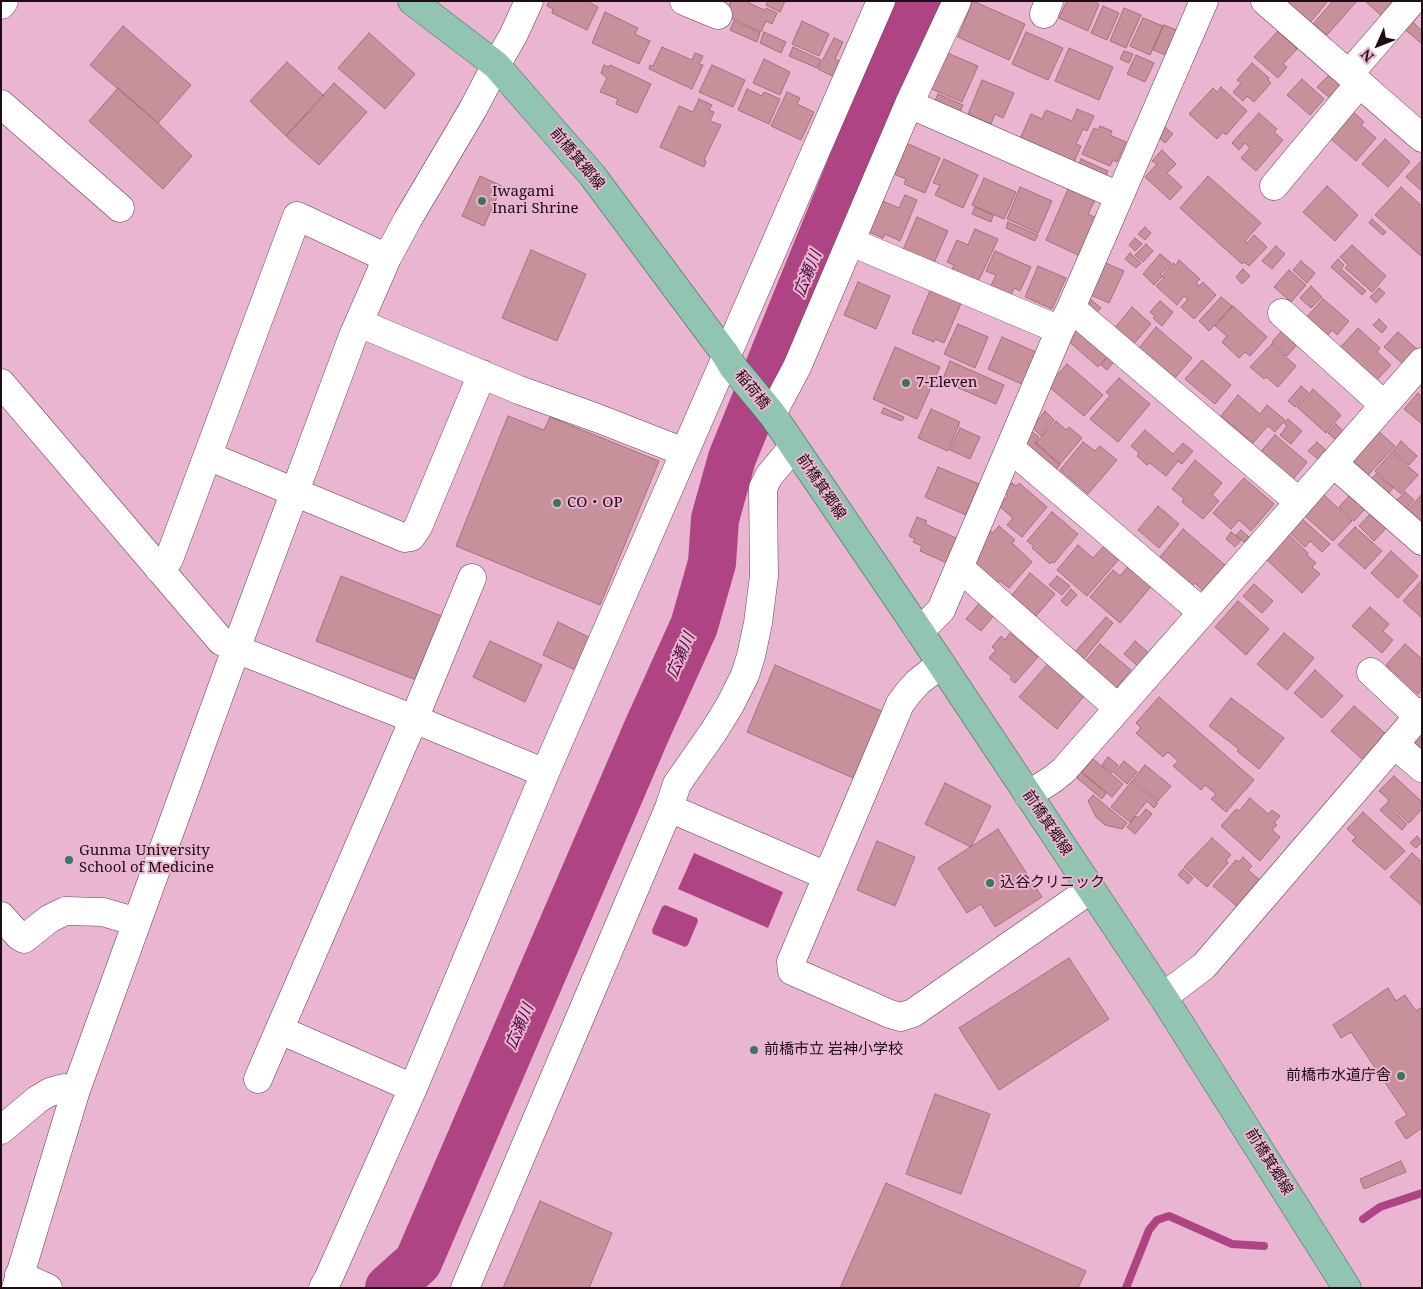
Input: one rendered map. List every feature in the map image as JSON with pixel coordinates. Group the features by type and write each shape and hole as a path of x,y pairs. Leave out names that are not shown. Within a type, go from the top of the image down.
{"main road":[{"name":"前橋箕郷線","path":"412,1 496,65 592,175 729,361"},
{"name":"稲荷橋","path":"729,361 772,414"},
{"name":"前橋箕郷線","path":"772,414 1163,996 1347,1288"}],"street":[{"path":"1,5 4,1"},
{"path":"48,1288 17,1282 76,1090 293,492 359,323 387,258 421,195 474,109 513,36 529,1"},
{"path":"684,1 718,15"},
{"path":"323,1288 413,1088 545,774 684,452 729,361 881,1"},
{"path":"772,414 797,367 909,104 957,1"},
{"path":"918,629 928,623 941,610 1065,319 1204,1"},
{"path":"1265,1 1422,138"},
{"path":"1274,186 1412,1"},
{"path":"1,104 120,208"},
{"path":"909,104 1119,196"},
{"path":"159,569 165,566 169,559 297,216 387,258"},
{"path":"850,242 1065,319 1299,502"},
{"path":"1282,313 1384,405"},
{"path":"359,323 482,374 684,452"},
{"path":"1028,795 1064,770 1422,362"},
{"path":"208,456 405,538 411,537 418,527 482,374"},
{"path":"1,383 221,641 236,649 414,719 545,774"},
{"path":"465,1288 669,808 677,784 714,731 745,675 758,623 764,576 763,488 769,476 793,447"},
{"path":"1010,448 1202,612"},
{"path":"1333,463 1422,541"},
{"path":"960,568 1118,708"},
{"path":"258,1079 414,719 472,578"},
{"path":"941,664 918,682 900,704 791,962 792,971 890,1014 901,1017 913,1013 1091,889"},
{"path":"1163,996 1204,966 1420,714 1371,672"},
{"path":"1394,744 1422,768"},
{"path":"669,808 827,876"},
{"path":"1,916 24,939 49,919 65,910 103,912 137,922"},
{"path":"280,1030 413,1088"},
{"path":"1,1130 38,1099 50,1092 64,1088 76,1090"}],"shaded area":[{"path":"694,853 783,892 768,928 678,889"},
{"path":"665,905 697,918 698,921 688,945 685,947 653,934 652,930 662,907"}],"building":[{"path":"549,1 587,1 598,7 587,30 552,13 553,9 547,6"},
{"path":"731,1 750,1 749,3 764,10 766,8 777,13 772,24 766,21 761,32 725,15"},
{"path":"768,1 785,1 780,12 766,5"},
{"path":"973,1 1025,24 1009,60 958,37"},
{"path":"1067,1 1093,1 1099,4 1088,31 1059,18"},
{"path":"1284,1 1328,1 1309,24"},
{"path":"1333,1 1357,1 1327,35 1313,24"},
{"path":"1365,1 1397,1 1383,17"},
{"path":"1103,6 1119,13 1107,40 1091,33"},
{"path":"1124,8 1141,15 1126,48 1110,41"},
{"path":"1414,10 1419,15 1413,22 1422,31 1422,44 1400,25"},
{"path":"605,12 638,28 635,34 650,41 639,64 592,43"},
{"path":"1143,18 1163,26 1150,55 1130,46"},
{"path":"734,21 760,33 757,42 730,30"},
{"path":"802,21 829,34 819,56 792,44"},
{"path":"1164,25 1179,31 1168,56 1153,50"},
{"path":"123,26 191,85 158,123 90,65"},
{"path":"1278,31 1297,49 1283,64 1287,67 1278,78 1254,57"},
{"path":"764,32 786,42 781,53 760,43"},
{"path":"1026,32 1063,48 1048,80 1012,64"},
{"path":"369,33 415,74 385,109 338,68"},
{"path":"834,38 843,42 835,59 841,62 834,77 818,69"},
{"path":"662,47 692,60 695,53 703,56 699,64 703,65 692,89 649,69 650,65 653,66"},
{"path":"793,47 821,60 817,68 789,56"},
{"path":"1069,48 1113,67 1099,100 1055,81"},
{"path":"1124,51 1133,54 1129,63 1120,59"},
{"path":"945,52 978,66 962,102 929,88"},
{"path":"1136,55 1154,63 1145,82 1127,74"},
{"path":"764,59 790,72 780,95 753,83"},
{"path":"287,62 324,96 286,136 250,101"},
{"path":"1252,63 1269,78 1268,80 1271,83 1254,102 1247,96 1243,101 1233,92 1241,83 1237,80"},
{"path":"604,65 609,67 610,65 651,84 637,113 616,104 618,99 600,92 607,78 601,73"},
{"path":"712,65 745,80 733,107 699,92"},
{"path":"1330,74 1343,86 1331,99 1317,87"},
{"path":"1302,79 1324,99 1310,115 1287,95"},
{"path":"982,80 1014,93 1003,118 995,114 991,124 968,114"},
{"path":"334,83 367,112 319,165 286,136"},
{"path":"1221,87 1247,111 1226,135 1223,132 1217,139 1189,114 1213,88 1217,92"},
{"path":"118,88 192,156 163,189 89,121"},
{"path":"747,89 762,96 764,92 780,99 769,124 738,110"},
{"path":"787,92 800,98 797,104 814,112 801,140 771,126"},
{"path":"938,94 963,105 958,116 933,105"},
{"path":"699,99 712,105 709,110 714,112 710,121 721,125 704,160 706,161 704,167 660,147 679,106 693,112"},
{"path":"1347,106 1364,122 1361,125 1376,138 1356,161 1323,132"},
{"path":"1077,109 1094,116 1087,131 1083,129 1076,144 1081,146 1074,162 1020,139 1031,114 1042,119 1046,110 1072,121"},
{"path":"1259,113 1277,129 1274,132 1283,140 1256,171 1241,158 1250,148 1245,143 1239,150 1232,143"},
{"path":"1100,126 1112,131 1110,135 1126,142 1117,162 1113,160 1110,166 1082,154 1094,128 1098,130"},
{"path":"1165,127 1173,134 1165,143 1157,136"},
{"path":"1385,139 1410,162 1388,187 1362,164"},
{"path":"904,142 940,158 925,193 904,184 906,179 891,173"},
{"path":"1162,150 1176,164 1167,173 1182,187 1170,200 1145,177 1157,164 1152,161"},
{"path":"944,159 978,175 963,208 935,195 940,185 933,183"},
{"path":"1081,159 1108,171 1106,176 1078,167"},
{"path":"1422,160 1422,191 1406,177"},
{"name":"Iwagami Inari Shrine","path":"480,176 502,186 484,226 462,216"},
{"path":"1208,176 1261,223 1245,241 1247,243 1254,235 1267,247 1249,266 1244,262 1242,264 1180,208"},
{"path":"984,178 1016,192 1004,219 972,205"},
{"path":"1327,186 1358,215 1335,241 1303,212"},
{"path":"1020,187 1052,201 1038,233 1007,219"},
{"path":"1069,187 1096,198 1088,214 1096,218 1080,256 1046,240"},
{"path":"1401,187 1422,206 1422,257 1375,215"},
{"path":"905,195 917,200 900,241 885,234 883,238 867,231 880,200 899,208"},
{"path":"975,207 993,215 991,222 972,214"},
{"path":"917,217 948,231 933,265 902,252"},
{"path":"1372,219 1386,232 1383,235 1369,223"},
{"path":"1008,222 1038,235 1035,241 1006,228"},
{"path":"1145,227 1151,233 1145,240 1138,234"},
{"path":"975,229 998,239 977,284 951,272 954,265 947,262 957,240 968,245"},
{"path":"1135,238 1142,244 1135,251 1129,245"},
{"path":"1146,244 1153,251 1143,262 1135,255"},
{"path":"1352,245 1386,276 1372,292 1345,268 1348,265 1340,257"},
{"path":"1276,246 1285,254 1272,269 1262,261"},
{"path":"531,250 586,274 557,341 502,318"},
{"path":"995,251 1031,267 1020,291 1014,288 1011,295 991,286 996,275 986,271"},
{"path":"1130,253 1141,263 1136,268 1125,259"},
{"path":"1160,254 1171,263 1154,285 1143,274"},
{"path":"1338,259 1344,265 1341,269 1366,291 1362,295 1331,267"},
{"path":"1179,260 1200,279 1196,283 1199,286 1203,282 1216,295 1194,319 1181,307 1188,299 1184,296 1177,305 1156,286 1164,278 1162,276 1173,263 1176,265"},
{"path":"1101,261 1124,271 1109,303 1086,293"},
{"path":"1301,261 1315,273 1307,283 1293,270"},
{"path":"1038,266 1066,278 1052,309 1025,297"},
{"path":"1243,269 1250,276 1242,284 1236,277"},
{"path":"1289,270 1306,285 1291,302 1274,287"},
{"path":"858,282 890,296 876,329 844,315"},
{"path":"932,286 963,299 944,343 935,339 934,342 912,333"},
{"path":"1311,286 1322,297 1311,308 1300,298"},
{"path":"1379,288 1385,293 1376,303 1370,297"},
{"path":"1221,297 1232,306 1209,331 1199,321"},
{"path":"1089,298 1101,308 1095,314 1084,304"},
{"path":"1323,299 1349,321 1337,335 1332,330 1325,338 1304,320"},
{"path":"1160,301 1173,312 1162,326 1153,318 1155,316 1150,312"},
{"path":"1233,306 1267,337 1250,356 1245,352 1239,358 1222,342 1227,336 1215,326"},
{"path":"1132,307 1151,324 1132,346 1113,330"},
{"path":"1379,319 1387,327 1382,333 1373,325"},
{"path":"1079,323 1112,351 1098,367 1066,339"},
{"path":"958,324 988,337 975,368 944,354"},
{"path":"1287,325 1302,339 1287,356 1272,342"},
{"path":"1156,327 1192,358 1175,378 1139,348"},
{"path":"1358,328 1380,348 1377,352 1391,365 1375,382 1339,349"},
{"path":"1398,332 1418,350 1404,365 1384,347"},
{"path":"1002,337 1038,353 1024,385 988,369"},
{"path":"1272,344 1296,366 1278,387 1266,377 1264,379 1250,367"},
{"name":"7-Eleven","path":"895,347 940,367 917,419 873,399"},
{"path":"1113,351 1119,356 1107,370 1101,365"},
{"path":"1202,360 1231,385 1215,404 1185,379"},
{"path":"950,361 1004,385 996,404 942,381"},
{"path":"1067,364 1103,395 1084,416 1048,386"},
{"path":"1119,378 1150,404 1118,442 1090,419 1110,396 1106,392"},
{"path":"1301,386 1308,392 1295,407 1288,401"},
{"path":"1313,389 1341,415 1326,433 1297,407"},
{"path":"1418,393 1422,397 1422,424 1404,409"},
{"path":"1238,395 1260,414 1267,405 1285,420 1275,432 1268,426 1253,443 1221,416"},
{"path":"884,408 904,417 902,421 881,413"},
{"path":"931,409 960,422 948,451 918,438"},
{"path":"1045,411 1054,420 1041,436 1032,427"},
{"name":"CO・OP","path":"508,416 544,430 550,417 659,461 600,605 456,546"},
{"path":"1288,419 1302,431 1291,444 1280,435 1287,426 1284,423"},
{"path":"1056,421 1066,430 1069,427 1082,438 1060,464 1036,443"},
{"path":"1336,424 1343,431 1335,439 1328,433"},
{"path":"960,428 980,437 970,459 950,450"},
{"path":"1145,430 1173,454 1183,443 1193,451 1182,464 1178,461 1166,476 1150,463 1147,465 1137,456 1139,453 1131,446"},
{"path":"1377,430 1395,446 1368,475 1350,460"},
{"path":"1031,431 1039,437 1035,443 1060,465 1052,474 1021,447"},
{"path":"1275,435 1307,462 1291,482 1258,455"},
{"path":"1401,441 1417,456 1409,465 1393,451"},
{"path":"1083,442 1095,451 1100,446 1117,460 1088,494 1060,470"},
{"path":"1317,442 1326,450 1318,459 1308,451"},
{"path":"1392,452 1418,475 1401,494 1375,471"},
{"path":"1195,460 1222,483 1212,495 1219,501 1203,519 1182,502 1184,499 1172,489"},
{"path":"938,467 979,484 966,515 925,497"},
{"path":"1376,474 1393,488 1387,495 1370,481"},
{"path":"1244,478 1274,504 1251,531 1239,520 1231,529 1213,513"},
{"path":"1012,483 1016,486 1019,483 1047,507 1022,537 1007,525 1013,518 999,506 1008,496 1004,492"},
{"path":"1405,492 1414,500 1405,511 1395,502"},
{"path":"1422,494 1422,524 1407,511"},
{"path":"1324,495 1352,521 1333,541 1305,516"},
{"path":"1350,495 1365,509 1354,521 1339,507"},
{"path":"1158,506 1179,524 1159,548 1138,530"},
{"path":"1052,512 1078,534 1054,563 1050,564 1027,541"},
{"path":"1371,513 1387,527 1374,541 1359,526"},
{"path":"917,517 927,521 925,524 958,539 947,563 920,551 922,546 913,542 915,539 909,536"},
{"path":"1301,518 1330,544 1322,552 1310,541 1305,547 1288,531"},
{"path":"999,526 1015,540 1012,543 1032,562 1009,588 1000,581 996,585 970,564 990,531 993,533"},
{"path":"1355,527 1382,551 1365,569 1338,545"},
{"path":"1183,529 1225,565 1203,591 1195,583 1189,590 1156,562"},
{"path":"1241,530 1249,537 1244,542 1236,535"},
{"path":"1231,532 1241,540 1235,547 1226,539"},
{"path":"1287,533 1308,553 1307,555 1316,563 1312,567 1320,574 1302,593 1265,558"},
{"path":"1078,545 1093,558 1105,545 1120,558 1087,596 1057,570"},
{"path":"1391,551 1418,576 1398,598 1371,573"},
{"path":"1130,564 1154,583 1120,623 1090,597 1113,570 1120,576"},
{"path":"1030,573 1055,594 1036,616 1032,613 1028,617 1018,608 1022,604 1012,595"},
{"path":"341,576 464,625 439,689 316,641"},
{"path":"1057,576 1070,586 1062,595 1049,585"},
{"path":"1422,580 1422,618 1403,601"},
{"path":"1254,584 1273,601 1262,613 1243,596"},
{"path":"1071,589 1077,595 1067,606 1061,601"},
{"path":"982,600 997,612 981,631 966,619"},
{"path":"1238,601 1269,629 1246,655 1215,627"},
{"path":"1370,607 1389,624 1383,631 1393,640 1382,653 1352,626"},
{"path":"1106,617 1113,623 1084,659 1075,652"},
{"path":"558,622 603,644 588,676 543,655"},
{"path":"1010,633 1038,657 1015,683 1010,679 1012,677 989,658 996,650 992,647 1001,636 1005,640"},
{"path":"1284,633 1314,658 1287,690 1257,664"},
{"path":"490,641 542,665 525,702 473,677"},
{"path":"1135,641 1150,654 1139,667 1124,654"},
{"path":"1100,644 1131,670 1116,688 1085,662"},
{"path":"1405,644 1422,659 1422,689 1418,694 1386,665"},
{"path":"1052,659 1060,666 1056,672 1084,696 1057,729 1019,697"},
{"path":"775,665 886,713 858,780 747,732"},
{"path":"1315,670 1343,696 1322,718 1294,693"},
{"path":"1159,697 1254,780 1226,812 1211,799 1216,794 1205,785 1201,790 1173,766 1178,761 1168,752 1163,757 1136,733 1141,728 1136,723"},
{"path":"1231,698 1284,738 1259,769 1237,751 1239,749 1209,726"},
{"path":"1354,706 1386,734 1363,760 1331,731"},
{"path":"1422,727 1422,753 1409,741"},
{"path":"1108,757 1118,765 1112,773 1102,765"},
{"path":"1093,759 1123,784 1112,797 1082,772"},
{"path":"1124,761 1137,772 1127,784 1114,773"},
{"path":"1145,765 1171,786 1158,801 1133,780"},
{"path":"1081,772 1106,793 1102,799 1077,778"},
{"path":"1394,776 1422,802 1422,809 1409,823 1387,803 1389,800 1379,791"},
{"path":"1132,781 1158,803 1154,808 1147,801 1130,822 1111,807"},
{"path":"945,783 991,806 971,847 925,824"},
{"path":"1093,795 1127,823 1122,829 1105,825 1096,817 1088,801"},
{"path":"1250,798 1268,814 1272,810 1280,816 1274,823 1277,825 1272,830 1280,837 1260,861 1221,826 1236,809 1239,811"},
{"path":"1386,804 1407,824 1402,830 1380,810"},
{"path":"1146,809 1152,814 1135,834 1127,827 1136,816 1138,818"},
{"path":"1363,812 1405,851 1385,870 1352,841 1356,837 1347,829"},
{"name":"込谷クリニック","path":"998,829 1042,897 995,927 981,904 967,913 938,868"},
{"path":"1417,836 1422,842 1416,848 1410,843"},
{"path":"1212,838 1231,855 1226,860 1228,863 1207,887 1184,867"},
{"path":"877,841 915,857 895,906 857,890"},
{"path":"1412,853 1422,862 1422,906 1390,877"},
{"path":"1243,857 1252,866 1248,870 1261,881 1238,907 1213,886 1236,860 1239,862"},
{"path":"1183,869 1193,878 1188,884 1178,875"},
{"path":"1069,958 1109,1019 999,1090 959,1028"},
{"name":"前橋市水道庁舎","path":"1388,988 1396,1001 1405,995 1416,1011 1422,1007 1422,1128 1406,1139 1395,1122 1407,1115 1351,1032 1341,1038 1333,1025"},
{"path":"935,1094 990,1114 961,1194 906,1174"},
{"path":"1401,1161 1406,1172 1364,1189 1360,1179"},
{"path":"886,1183 1086,1271 1078,1288 840,1288"},
{"path":"540,1201 612,1233 589,1288 503,1288"}],"waterway":[{"name":"広瀬川","path":"389,1288 418,1262 647,730 694,626 712,563 715,519 732,458 880,95 921,1"},
{"path":"1363,1219 1380,1207 1422,1193"},
{"path":"1126,1288 1149,1230 1157,1220 1169,1216 1232,1244 1264,1246"}],"place":[{"name":"Iwagami Inari Shrine","path":"482,201"},
{"name":"7-Eleven","path":"906,383"},
{"name":"CO・OP","path":"557,503"},
{"name":"Gunma University School of Medicine","path":"69,860"},
{"name":"込谷クリニック","path":"990,883"},
{"name":"前橋市立 岩神小学校","path":"754,1050"},
{"name":"前橋市水道庁舎","path":"1401,1076"}]}
